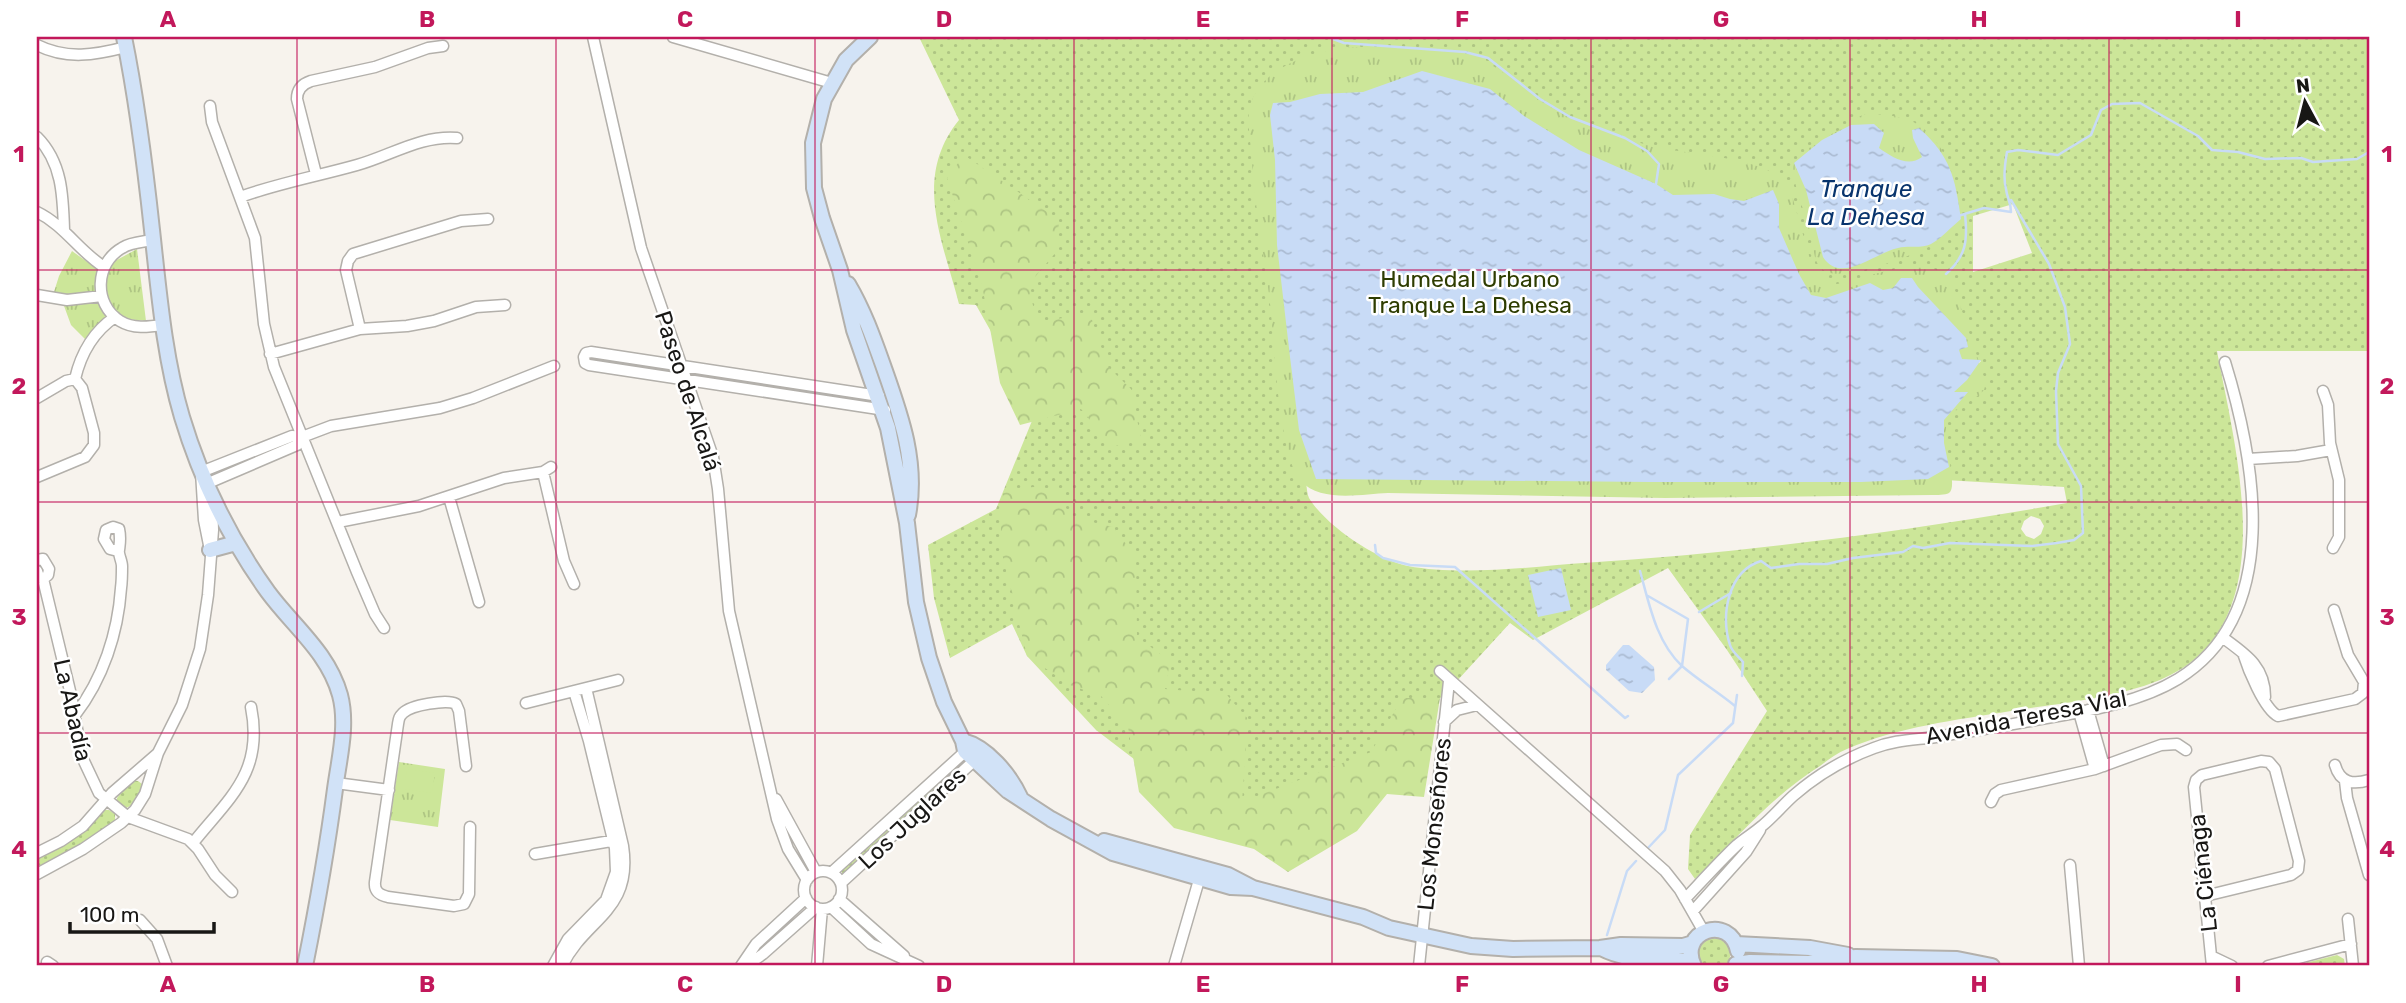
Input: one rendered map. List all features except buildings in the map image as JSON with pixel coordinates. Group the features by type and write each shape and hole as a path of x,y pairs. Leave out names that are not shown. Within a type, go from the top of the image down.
{"street":[{"name":"Paseo de Alcalá","path":"593,37 641,248 713,457 729,611 785,840 807,880"},
{"path":"673,37 832,83"},
{"path":"870,37 846,60 832,83 816,129 813,172 817,203 840,270 854,330 892,445 907,523 914,591 929,658 944,702 972,750 1003,787 1051,819 1092,840 1113,843 1201,873 1235,877 1253,888 1363,916 1389,928 1411,934 1423,934 1483,948 1600,948 1621,945 1680,946 1693,943"},
{"path":"37,45 61,54 84,55 125,42 142,145 163,325 176,394 206,483 236,543 268,591 316,648 333,676 341,702 343,722 336,783 321,892 305,966"},
{"path":"316,174 297,99 298,91 303,85 443,46"},
{"path":"209,106 212,122 257,246 262,310 270,354 371,607 384,628"},
{"path":"37,136 48,149 58,169 64,230"},
{"path":"240,197 366,162 412,145 457,138"},
{"path":"37,212 64,230 79,248 104,267"},
{"path":"360,329 346,270 353,254 461,221 488,219"},
{"path":"153,240 121,248 111,256 104,267 100,282 102,296 115,317 139,327 163,325"},
{"path":"840,270 868,324 907,439 912,471 907,523"},
{"path":"37,296 67,300 102,296"},
{"path":"270,354 360,329 407,327 476,307 505,305"},
{"path":"75,379 89,342 115,317"},
{"path":"896,403 880,403 822,401 688,382 589,365 583,358 586,353 591,352 824,388 880,403 896,403"},
{"name":"Avenida Teresa Vial","path":"1685,899 1735,847 1762,827 1812,781 1839,764 1899,740 1938,737 2083,710 2134,697 2171,683 2202,660 2222,637 2239,606 2249,568 2252,501 2248,458 2239,410 2225,362"},
{"path":"206,483 267,445 295,435 302,437 331,426 448,406 554,366"},
{"path":"37,398 75,379"},
{"path":"37,477 85,457 92,449 94,433 82,388 75,379"},
{"path":"822,401 824,388"},
{"path":"2323,391 2328,405 2339,486 2339,537 2333,548"},
{"path":"206,483 299,444 302,437"},
{"path":"267,445 272,456"},
{"path":"2248,458 2297,457 2332,450"},
{"path":"338,522 400,510 504,478 547,470 564,561 574,584"},
{"path":"206,483 204,520 210,550"},
{"path":"37,873 83,849 128,817 145,794 158,753 182,705 200,649 208,604 213,530 206,483"},
{"path":"449,497 479,602"},
{"path":"210,550 236,543"},
{"path":"75,715 96,681 115,629 122,568 118,551"},
{"name":"La Abadía","path":"37,560 43,559 49,569 48,575 40,575 75,715 84,763 99,793 128,817 146,826 177,834 192,843"},
{"path":"2222,637 2243,653 2271,712 2282,717 2352,700 2361,696 2364,690 2364,682 2348,655 2334,610"},
{"path":"1440,671 1665,871 1704,932"},
{"path":"526,703 618,680"},
{"name":"Los Monseñores","path":"1419,966 1449,681"},
{"path":"553,966 568,939 610,894 616,872 617,840 586,688"},
{"path":"562,966 575,946 616,899 625,869 574,691"},
{"path":"466,766 456,704 447,701 408,710 398,720 376,890 381,895 454,906 464,904 469,894 470,827"},
{"path":"1444,722 1457,710 1477,705"},
{"path":"232,892 215,875 192,843 238,787 250,765 255,736 251,707"},
{"path":"2083,710 2099,768"},
{"path":"1991,802 1994,794 2001,790 2099,768 2161,745 2176,744 2186,750"},
{"name":"Los Juglares","path":"831,873 972,750"},
{"name":"Los Juglares","path":"841,883 906,823 972,750"},
{"path":"37,853 76,831 158,753"},
{"name":"La Ciénaga","path":"2205,896 2294,874 2298,870 2300,864 2272,764 2262,761 2202,775 2196,780 2194,787 2211,961"},
{"path":"2335,765 2338,774 2345,781 2357,783 2369,780"},
{"path":"2345,781 2347,798 2369,875"},
{"path":"336,783 389,790"},
{"name":"Paseo de Alcalá","path":"771,789 816,872"},
{"path":"897,813 906,823"},
{"name":"Avenida Teresa Vial","path":"1692,911 1746,852 1762,827"},
{"path":"535,854 617,840"},
{"path":"2070,865 2079,966"},
{"path":"743,966 823,908 839,899 841,883 831,873 816,872 807,880 804,889 806,898 823,908 871,944 914,964"},
{"path":"1174,966 1201,873"},
{"path":"743,966 756,944 806,898"},
{"path":"839,899 914,964"},
{"path":"817,966 823,908"},
{"path":"2348,919 2353,966"},
{"path":"140,920 157,939 167,966"},
{"path":"1600,948 1629,959 1693,965 1690,953 1693,943 1704,932 1713,930 1723,931 1731,936 1738,954 1735,965 1750,962 1809,963 1856,957 1957,959 1992,966"},
{"path":"1736,944 1810,948 1856,957"},
{"path":"2268,966 2351,944"},
{"path":"2211,961 2232,966"}],"green space":[{"name":"Humedal Urbano Tranque La Dehesa","path":"919,37 2369,37 2369,351 2217,351 2241,486 2243,534 2238,580 2225,621 2199,655 2160,680 2124,692 1928,725 1866,741 1843,751 1786,791 1754,819 1695,879 1688,869 1690,835 1767,711 1668,568 1533,640 1510,623 1324,816 1185,798 1096,730 1027,656 1012,624 950,658 934,598 928,545 996,509 1036,411 976,305 959,304 946,257 935,210 934,187 937,164 945,142 959,120","holes":["2013,204 2032,253 1973,272 1973,216","1962,359 1981,361 1953,393 1944,420 1944,443 1928,479 2064,487 2067,503 1886,532 1765,547 1644,559 1450,570 1396,563 1353,540 1317,509 1309,498 1306,483","2031,516 2040,519 2044,526 2041,534 2034,539 2026,536 2021,529 2024,521"]},
{"name":"Tranque La Dehesa","path":"1353,47 1433,50 1476,57 1493,66 1542,102 1595,128 1651,146 1748,163 1766,170 1781,178 1790,189 1812,266 1820,278 1837,284 1882,272 1916,267 1931,268 1944,274 1953,284 1986,383 1984,390 1957,410 1947,423 1946,440 1952,489 1943,495 1665,498 1388,493 1342,496 1309,488 1298,477 1292,465 1280,409 1269,294 1254,187 1249,111 1260,86 1283,67 1311,55"},
{"name":"Tranque La Dehesa","path":"1868,113 1906,119 1920,126 1940,146 1956,188 1962,218 1961,227 1936,244 1894,261 1851,273 1834,273 1823,270 1816,261 1796,187 1794,164 1811,147 1831,134 1855,124 1858,117"},
{"path":"964,155 1059,220 1057,251 1029,284 1036,322 1090,314 1108,367 1131,389 1141,439 1112,447 1081,409 1020,425 1000,383 982,285 947,178"},
{"path":"137,249 146,321 127,319 116,311 94,328 85,339 71,325 60,295 53,295 72,251 93,266 109,270 115,261"},
{"path":"706,375 865,398 867,401 864,403 705,379"},
{"path":"1033,487 1058,489 1070,517 1113,527 1136,557 1137,637 1170,661 1165,689 1226,694 1248,719 1242,802 1371,752 1402,698 1440,698 1424,797 1387,794 1357,831 1288,872 1254,849 1174,828 1139,792 1128,727 1101,696 1070,685 1027,656 1000,545 1003,493"},
{"path":"399,762 445,769 438,827 390,820"},
{"path":"959,764 961,766 845,874 842,873 842,871"},
{"path":"407,769 435,773 432,793 404,789"},
{"path":"131,781 142,784 135,801 126,808 117,798"},
{"path":"105,810 115,814 115,821 72,849 37,867 37,859 82,832"},
{"path":"1711,938 1722,940 1729,946 1730,956 1726,966 1703,966 1700,962 1700,946"},
{"path":"2337,955 2344,959 2345,966 2293,966"}],"water":[{"name":"Tranque La Dehesa","path":"1422,71 1490,89 1524,116 1579,150 1656,184 1673,195 1714,194 1744,201 1773,190 1779,204 1779,228 1811,295 1826,298 1870,283 1883,290 1893,288 1901,278 1912,278 1966,338 1968,347 1959,350 1962,359 1981,360 1967,380 1954,392 1968,392 1944,420 1944,443 1949,467 1928,479 1861,482 1316,479 1299,430 1277,245 1275,160 1270,115 1273,103 1290,102 1320,94 1363,92"},
{"name":"Tranque La Dehesa","path":"1874,124 1884,133 1879,148 1900,160 1911,162 1922,157 1912,130 1919,128 1930,139 1945,158 1954,179 1961,219 1931,244 1898,248 1858,265 1839,268 1830,265 1823,257 1806,190 1794,163 1822,140 1851,125"},
{"path":"1561,568 1571,610 1538,617 1528,575"},
{"path":"1623,645 1629,645 1654,667 1655,680 1642,693 1629,691 1606,670 1606,665"}],"waterway":[{"path":"1328,37 1344,43 1465,52 1488,58 1540,99 1570,117 1625,138 1647,151 1659,164 1656,184"},
{"path":"1958,216 1984,208 2011,212 2005,180 2007,152 2018,150 2058,155 2091,135 2101,110 2112,104 2140,103 2198,136 2212,150 2238,152 2265,159 2301,158 2313,162 2357,159 2369,152"},
{"path":"1742,676 1743,662 1731,648 1727,633 1727,608 1729,596 1741,574 1761,561 1771,568 1827,564 1903,552 1913,546 1923,548 1950,543 2031,546 2074,540 2083,533 2081,486 2058,444 2058,373 2070,344 2065,307 2049,264 2011,200"},
{"path":"1946,274 1962,254 1966,232 1965,214"},
{"path":"1375,545 1376,553 1383,558 1410,565 1455,567 1625,718 1628,716"},
{"path":"1640,571 1655,622 1673,656 1688,671 1735,706"},
{"path":"1699,612 1731,593"},
{"path":"1648,596 1688,619 1682,666 1669,679"},
{"path":"1647,849 1665,830 1678,775 1733,723 1737,695"},
{"path":"1607,935 1627,871 1636,861"}]}
